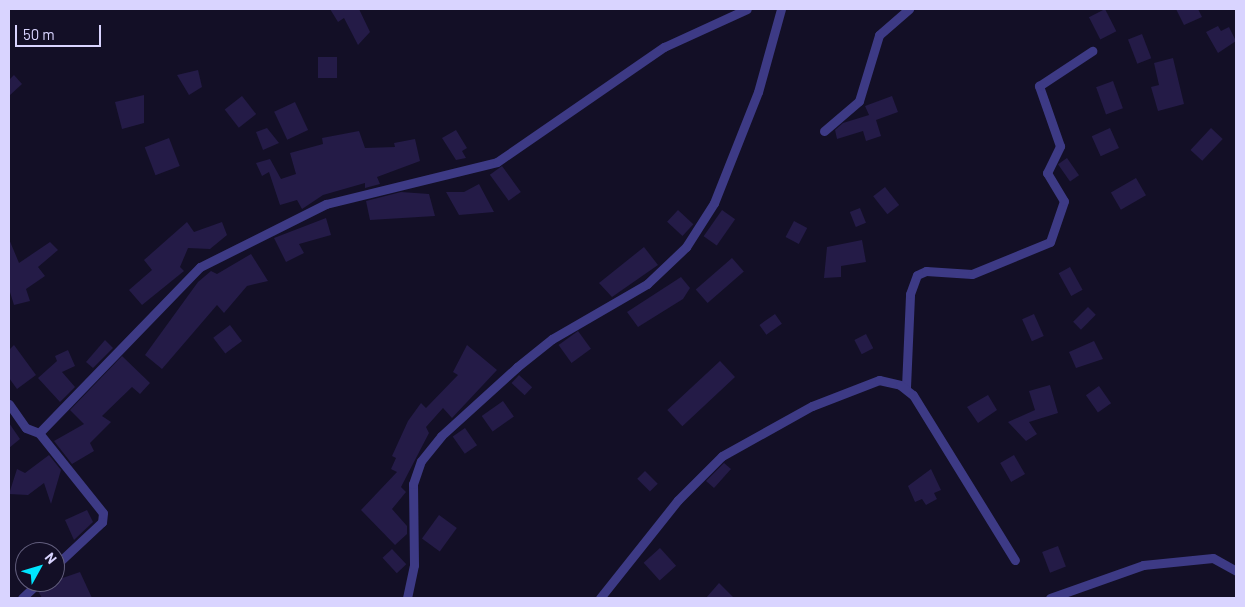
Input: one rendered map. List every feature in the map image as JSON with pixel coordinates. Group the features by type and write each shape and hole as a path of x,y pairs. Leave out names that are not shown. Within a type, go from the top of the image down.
{"street":[{"path":"39,434 200,267 326,204 497,162 664,47 747,9"},
{"path":"407,598 414,561 413,484 421,461 441,436 517,367 552,339 647,284 686,247 718,194 758,92 781,9"},
{"path":"824,131 858,101 879,35 909,9"},
{"path":"1015,560 906,387 910,294 917,275 926,271 972,274 1050,242 1064,201 1046,171 1060,146 1039,86 1092,51"},
{"path":"600,598 678,500 722,456 812,406 874,381 906,387"},
{"path":"9,404 26,428 39,434 104,517 65,556"},
{"path":"1050,598 1143,565 1213,558 1236,571"}],"building":[{"path":"330,9 359,9 370,32 358,45 344,18 338,22"},
{"path":"1105,9 1116,31 1100,39 1089,17"},
{"path":"1176,9 1198,9 1202,17 1184,25"},
{"path":"1218,26 1221,31 1229,27 1236,41 1218,53 1206,32"},
{"path":"1142,34 1151,58 1137,64 1128,39"},
{"path":"318,57 337,57 337,78 318,78"},
{"path":"1173,58 1184,104 1158,111 1151,87 1159,85 1154,63"},
{"path":"198,70 202,87 189,95 177,75"},
{"path":"14,75 22,84 9,96 9,80"},
{"path":"1113,81 1123,108 1106,114 1096,87"},
{"path":"144,95 144,123 122,129 115,102"},
{"path":"242,96 256,114 239,128 225,110"},
{"path":"892,96 898,112 876,120 881,136 866,141 863,131 837,139 835,130 843,123 869,115 865,106"},
{"path":"295,102 308,130 287,140 274,112"},
{"path":"267,128 279,143 263,150 256,132"},
{"path":"1110,128 1119,148 1101,156 1092,136"},
{"path":"1211,128 1223,139 1202,161 1191,150"},
{"path":"456,130 467,148 462,151 466,158 456,160 442,138"},
{"path":"359,131 365,148 395,147 394,143 415,139 420,161 377,177 380,184 365,188 365,183 323,195 302,209 297,200 280,205 269,172 262,176 256,163 270,159 281,179 296,174 290,153 323,144 322,138"},
{"path":"169,138 180,166 155,175 145,147"},
{"path":"1067,158 1079,175 1070,182 1058,164"},
{"path":"502,166 521,192 509,201 490,175"},
{"path":"1136,178 1146,195 1121,210 1111,193"},
{"path":"479,184 494,212 459,215 446,192 464,192"},
{"path":"885,187 899,205 887,214 873,196"},
{"path":"401,192 429,194 435,216 370,220 366,201"},
{"path":"860,208 866,223 856,227 850,212"},
{"path":"678,210 693,224 682,236 667,222"},
{"path":"722,210 735,219 717,245 704,236"},
{"path":"326,218 331,235 299,244 304,253 286,262 274,238"},
{"path":"794,221 807,228 799,244 786,237"},
{"path":"187,222 194,232 222,222 227,235 210,249 188,248 180,267 184,271 142,305 129,290 152,270 144,260"},
{"path":"9,239 19,263 50,242 58,250 38,267 45,276 26,289 30,301 14,305 9,289"},
{"path":"862,240 866,262 841,266 841,277 824,278 827,247"},
{"path":"644,247 658,265 612,297 599,283"},
{"path":"251,254 268,281 247,286 224,313 217,305 162,369 145,355 198,282 211,271 217,274"},
{"path":"732,258 744,272 708,303 696,289"},
{"path":"1070,267 1083,290 1071,296 1059,273"},
{"path":"681,277 690,288 683,299 638,327 627,312"},
{"path":"1088,307 1096,315 1081,330 1073,322"},
{"path":"775,314 782,324 766,335 759,325"},
{"path":"1034,314 1044,336 1032,341 1022,319"},
{"path":"230,325 242,341 225,354 213,338"},
{"path":"578,331 591,349 572,363 559,345"},
{"path":"866,334 873,348 862,354 854,340"},
{"path":"105,340 113,348 93,368 86,362"},
{"path":"1094,341 1103,359 1076,368 1069,352"},
{"path":"14,345 36,375 17,389 9,378 9,350"},
{"path":"467,345 497,370 452,418 443,408 426,427 429,433 401,487 406,492 392,509 407,526 407,534 395,545 361,510 397,472 391,469 396,458 392,456 408,421 421,403 426,408 458,375 453,372"},
{"path":"68,350 75,366 62,372 75,387 60,402 38,378 57,361 55,356"},
{"path":"122,356 150,383 140,394 132,387 102,416 111,422 90,443 94,451 72,464 54,441 84,424 70,410"},
{"path":"720,361 735,377 682,426 667,410"},
{"path":"519,375 532,387 525,395 511,383"},
{"path":"1050,385 1058,413 1029,422 1037,434 1026,441 1008,422 1035,410 1029,391"},
{"path":"1099,386 1111,403 1098,412 1086,395"},
{"path":"988,395 997,410 978,423 967,407"},
{"path":"503,401 514,417 493,431 482,416"},
{"path":"9,423 20,439 9,448"},
{"path":"465,428 477,445 465,454 453,437"},
{"path":"49,455 61,470 51,504 44,483 28,495 9,494 17,469 25,473"},
{"path":"1014,455 1025,474 1011,482 1000,463"},
{"path":"724,463 731,469 714,488 706,481"},
{"path":"931,469 941,490 934,493 937,499 926,505 922,499 915,502 908,486"},
{"path":"645,471 658,484 650,492 637,479"},
{"path":"87,510 93,522 74,540 65,520"},
{"path":"439,515 457,528 440,551 422,538"},
{"path":"1058,546 1066,567 1050,573 1042,552"},
{"path":"660,548 676,566 660,581 644,563"},
{"path":"392,549 406,564 397,573 382,558"},
{"path":"80,572 92,598 42,598 39,592 65,592 65,577"},
{"path":"719,583 734,598 706,598"}]}
